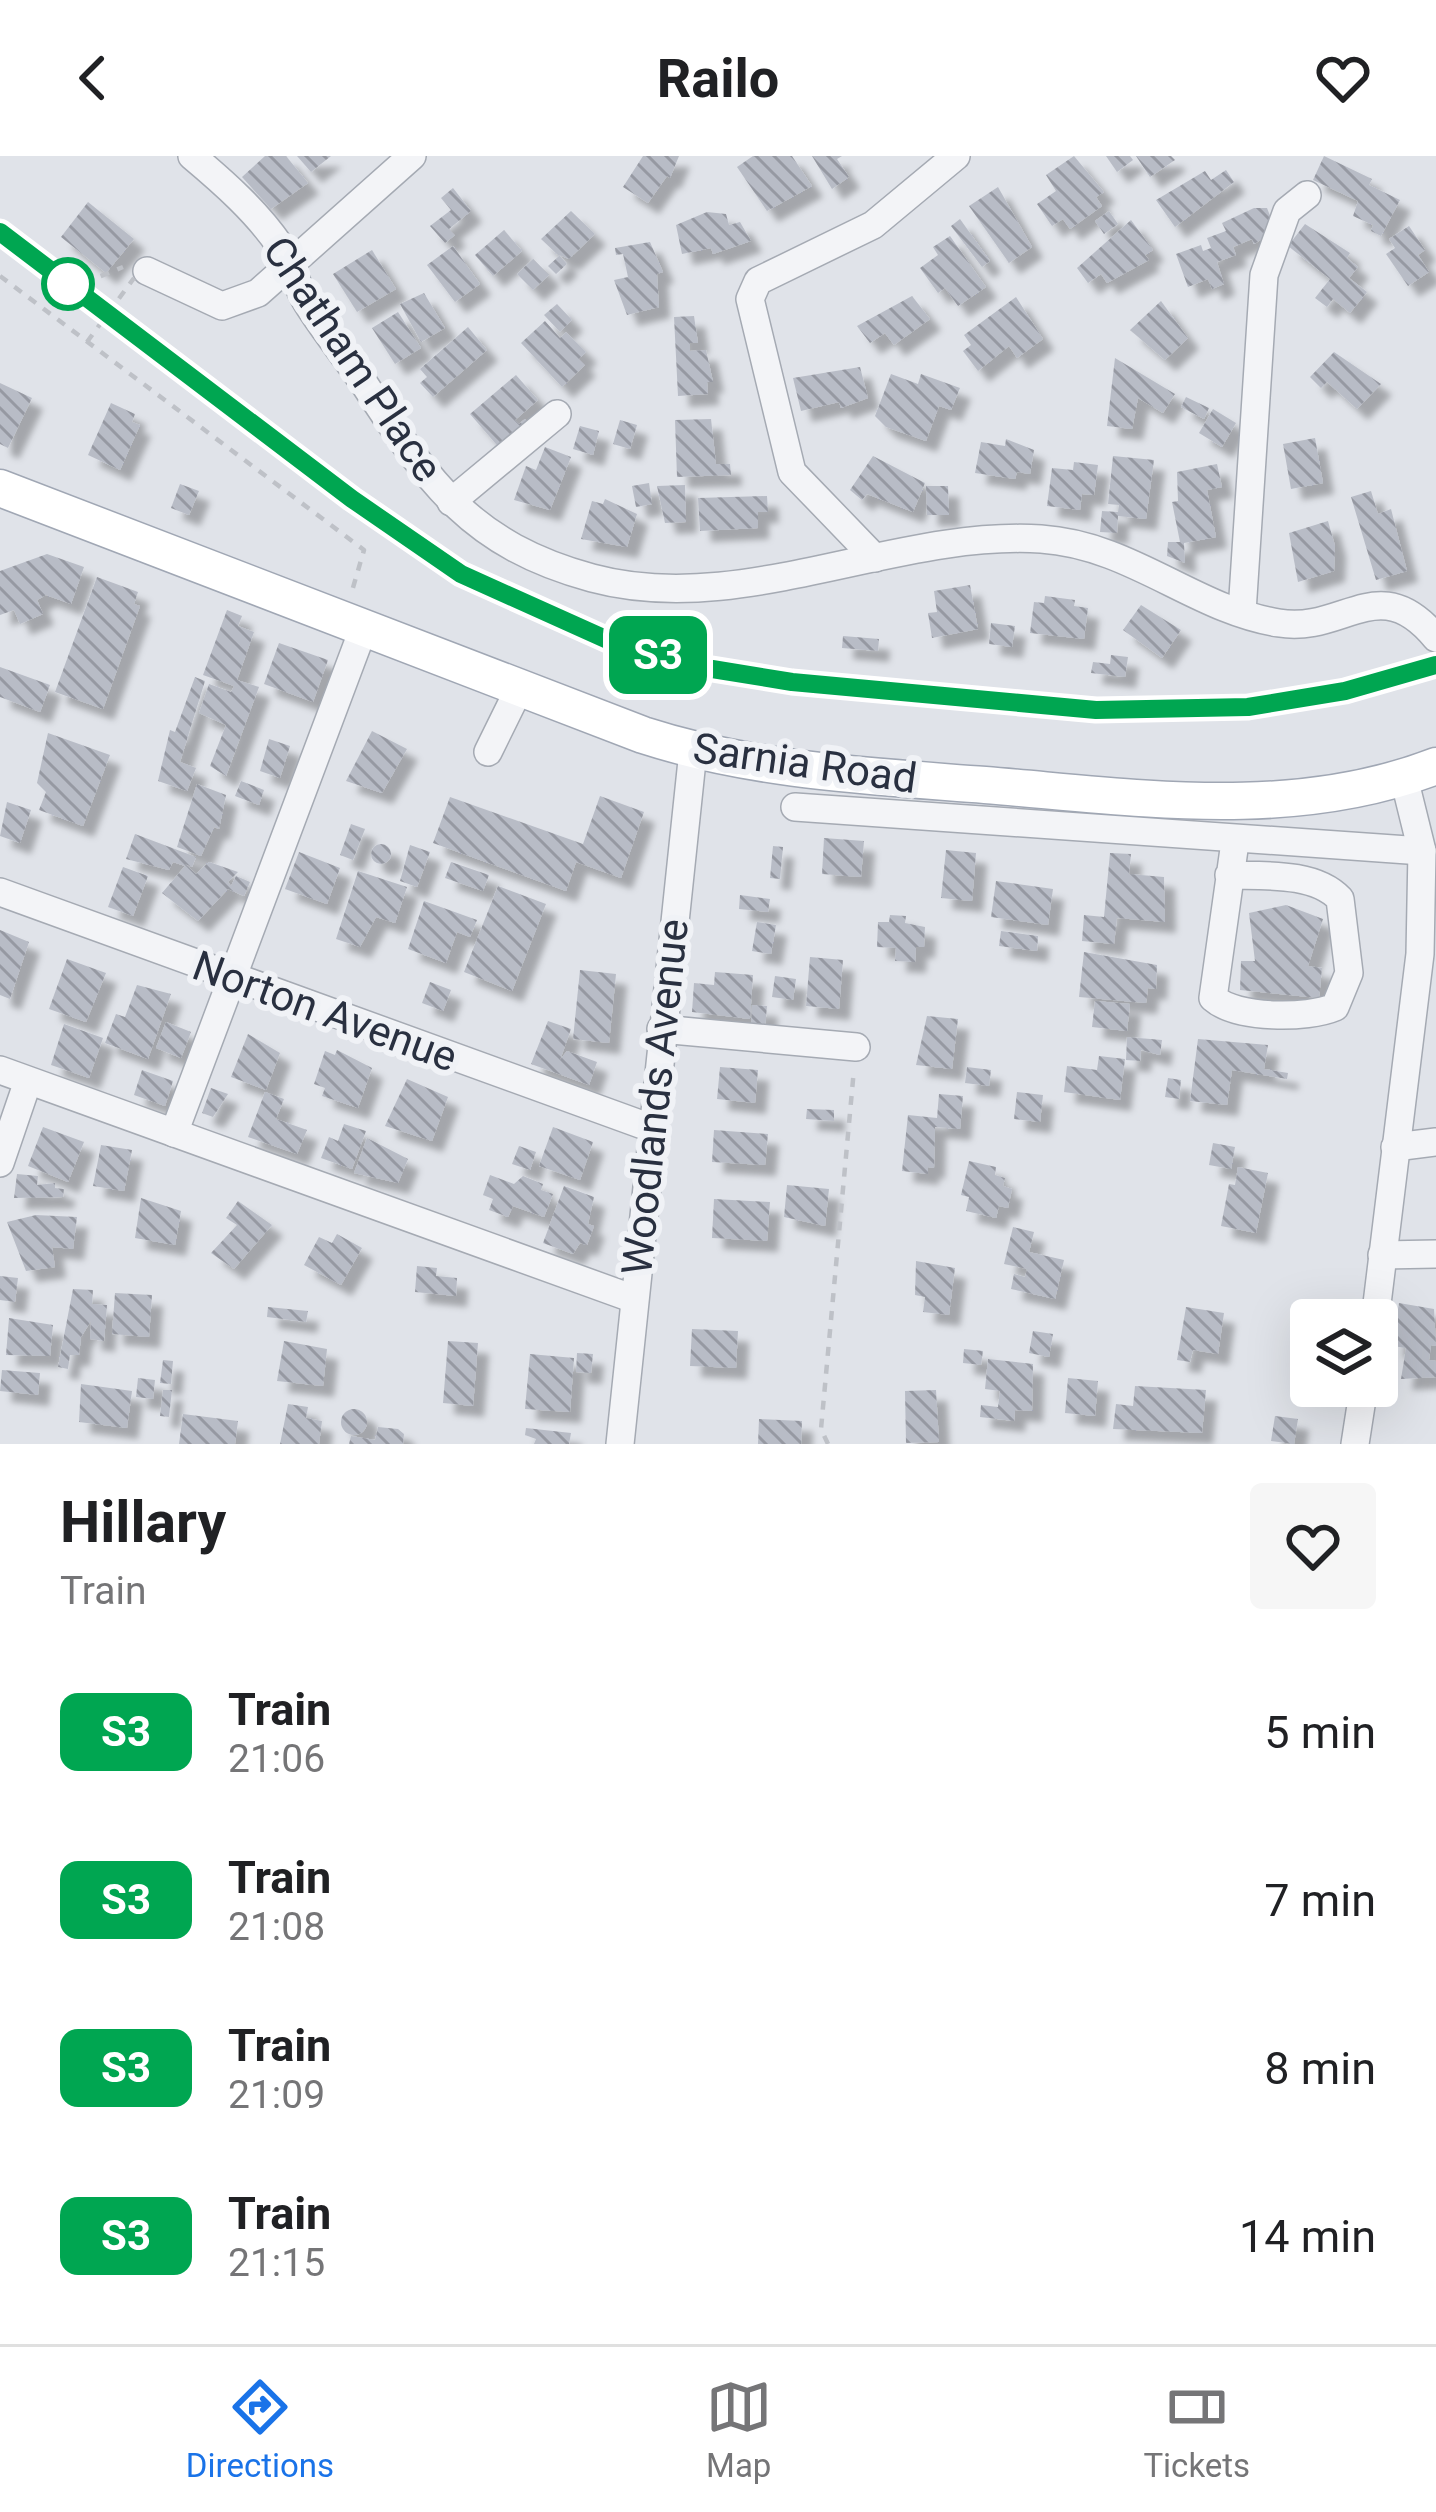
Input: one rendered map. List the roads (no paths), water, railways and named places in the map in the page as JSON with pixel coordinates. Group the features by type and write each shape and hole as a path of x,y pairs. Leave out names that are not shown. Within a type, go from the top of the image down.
{"main road":[{"name":"Sarnia Road","path":"6,501 353,623 693,751 818,772 1188,801 1266,801 1420,772"}],"street":[{"name":"Chatham Place","path":"192,156 269,231 307,303 416,467 475,524 521,550 592,578 640,586 757,578 1010,539 1067,542 1132,560 1242,613 1289,625 1384,604 1419,617 1436,638"},
{"path":"141,274 222,306 258,293 412,156"},
{"path":"875,558 792,472 750,299 758,281 873,225 956,156"},
{"path":"1242,613 1264,275 1280,225 1307,195"},
{"path":"451,502 557,414"},
{"path":"174,1133 353,623"},
{"path":"488,752 520,687"},
{"name":"Woodlands Avenue","path":"620,1444 693,751"},
{"path":"1377,1299 1420,954 1420,772"},
{"path":"933,819 934,781"},
{"path":"795,807 1235,842 1422,851"},
{"path":"1229,875 1295,879 1333,891 1340,899 1349,973 1335,1007 1322,1013 1246,1011 1223,1007 1213,998 1229,875 1235,842"},
{"name":"Norton Avenue","path":"0,892 651,1128"},
{"path":"661,1029 856,1047"},
{"path":"0,1070 634,1299"},
{"path":"0,1162 28,1081"},
{"path":"1395,1147 1436,1142"},
{"path":"1382,1255 1436,1254"},
{"path":"1355,1444 1361,1407"}],"railway":[{"path":"0,232 352,499 462,574 610,641 706,667 792,682 1097,710 1248,707 1345,691 1436,665"}],"train":[{"name":"S3","path":"0,232 352,499 461,574 550,618 610,641 706,668 792,682 1096,710 1248,707 1345,691 1436,665"}]}
